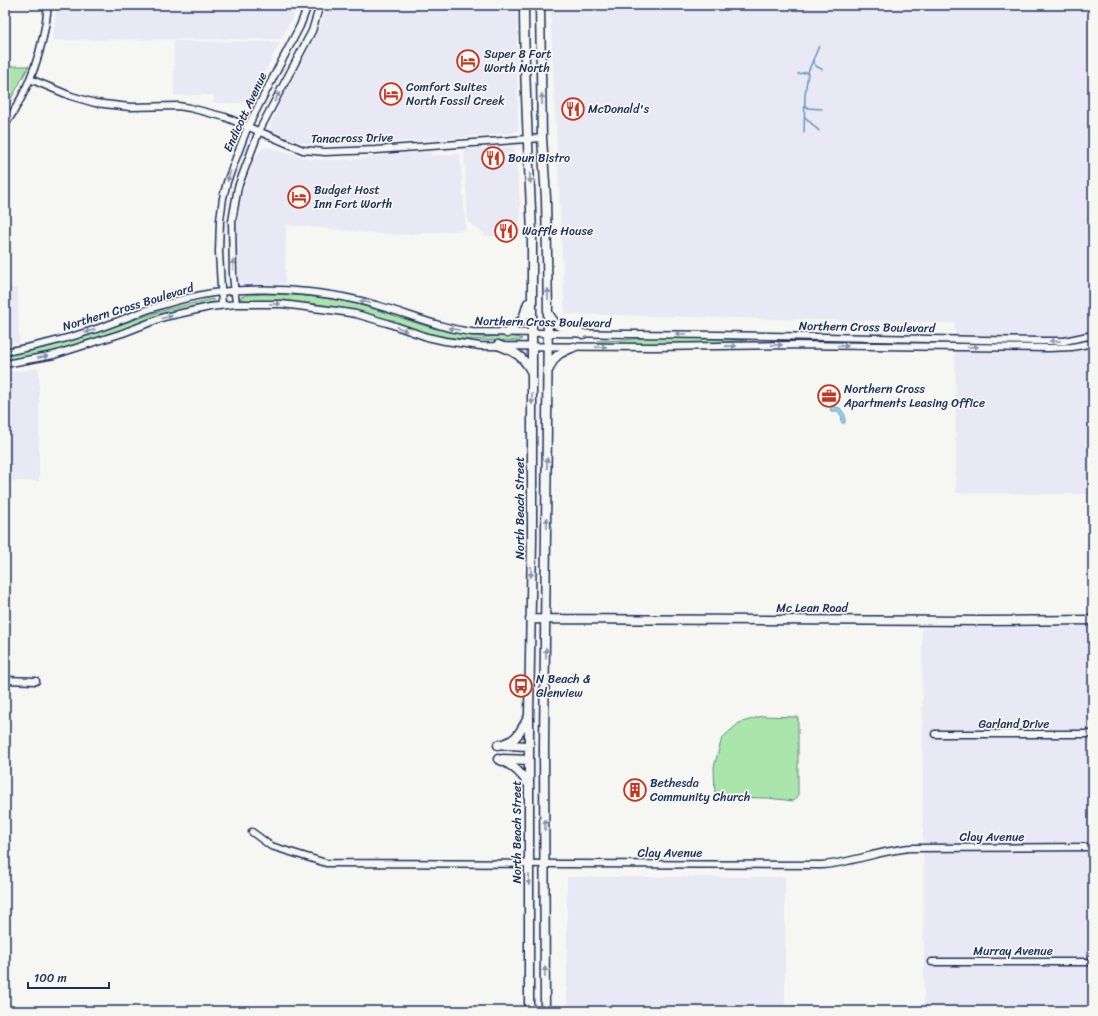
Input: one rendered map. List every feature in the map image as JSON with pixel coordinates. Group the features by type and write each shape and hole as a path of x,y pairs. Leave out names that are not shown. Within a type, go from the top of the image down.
{"main road":[{"name":"North Beach Street","path":"524,5 527,139 531,195 532,346 532,539 529,716 529,1011"},
{"path":"540,5 542,138 546,198 548,313 544,748 546,864 545,1011"},
{"path":"507,333 523,319 527,310 531,285"},
{"path":"548,313 556,324 561,327 573,329 583,334"},
{"path":"498,345 518,354 527,362 532,372"},
{"path":"547,374 553,359 564,351 574,347"},
{"name":"Mc Lean Road","path":"530,619 1093,620"},
{"path":"529,716 520,732 514,739 508,743 498,745 529,746"},
{"path":"529,760 498,759 508,763 518,771 529,786"}],"street":[{"path":"5,125 26,90 30,79 41,47 48,5"},
{"name":"Endicott Avenue","path":"222,306 219,252 220,220 223,198 232,166 248,126 300,26 308,5"},
{"name":"Endicott Avenue","path":"236,304 232,253 232,221 234,204 242,174 259,131 312,31 320,5"},
{"path":"300,26 312,31"},
{"name":"Tanacross Drive","path":"30,79 71,96 95,103 130,107 178,106 225,117 303,150 325,152 379,150 542,138"},
{"name":"Northern Cross Boulevard","path":"5,352 89,331 172,303 221,292 235,291 288,291 329,295 376,304 435,325 472,332 1064,341 1093,335"},
{"name":"Northern Cross Boulevard","path":"5,364 54,355 123,333 164,317 236,304 282,304 356,314 386,322 415,334 433,339 480,346 574,347 804,345 1049,348 1072,347 1093,343"},
{"path":"804,336 804,345"},
{"path":"5,680 36,681"},
{"name":"Garland Drive","path":"935,734 1093,734"},
{"name":"Clay Avenue","path":"252,832 271,846 326,863 822,864 846,862 885,852 905,849 1093,847"},
{"name":"Murray Avenue","path":"932,962 1093,962"}],"shaded area":[{"path":"57,5 296,5 294,14 281,39 52,40"},
{"path":"328,5 517,5 518,130 512,133 492,135 355,145 308,144 283,138 268,131 281,101 319,29"},
{"path":"550,5 1093,5 1093,494 956,493 955,323 565,314"},
{"path":"174,41 280,42 251,99 248,102 214,103 214,95 174,95"},
{"path":"266,147 314,160 352,160 392,154 431,152 431,156 460,154 466,230 397,235 286,225 285,284 243,285 238,280 236,225 243,191 254,159 262,149"},
{"path":"515,147 520,204 520,236 485,236 485,234 468,222 464,149"},
{"path":"5,288 18,288 19,342 5,344"},
{"path":"39,368 39,481 5,481 5,373"},
{"path":"1093,626 1093,1011 924,1011 922,628"},
{"path":"567,877 785,877 785,1011 567,1011"},
{"path":"166,1009 518,1009 518,1011 165,1011"}],"green space":[{"path":"5,66 29,66 5,110"},
{"path":"269,294 333,299 371,308 436,329 459,334 483,337 518,337 522,339 520,341 473,340 437,336 368,314 338,307 276,301 245,301 239,298 246,295"},
{"path":"212,299 214,300 213,302 168,313 74,347 5,363 5,356 71,340 168,309"},
{"path":"649,337 747,340 711,343 596,344 597,341"},
{"path":"892,341 952,344 862,344 862,342"},
{"path":"762,716 798,717 798,796 794,801 768,798 715,797 714,767 722,738 739,723"}],"water":[{"path":"833,407 840,408 845,415 845,423 842,423 842,417 838,411 831,411 830,409"}],"waterway":[{"path":"804,133 805,95 808,72 819,46"},
{"path":"813,59 816,66 822,69"},
{"path":"798,74 808,72"},
{"path":"805,105 808,108 822,109"},
{"path":"805,117 819,131"}],"place":[{"name":"Super 8 Fort Worth North","path":"468,61"},
{"name":"Comfort Suites North Fossil Creek","path":"391,94"},
{"name":"McDonald's","path":"573,109"},
{"name":"Boun Bistro","path":"493,158"},
{"name":"Budget Host Inn Fort Worth","path":"299,197"},
{"name":"Waffle House","path":"506,231"},
{"name":"Northern Cross Apartments Leasing Office","path":"829,396"},
{"name":"N Beach & Glenview","path":"521,686"},
{"name":"Bethesda Community Church","path":"635,790"}]}
